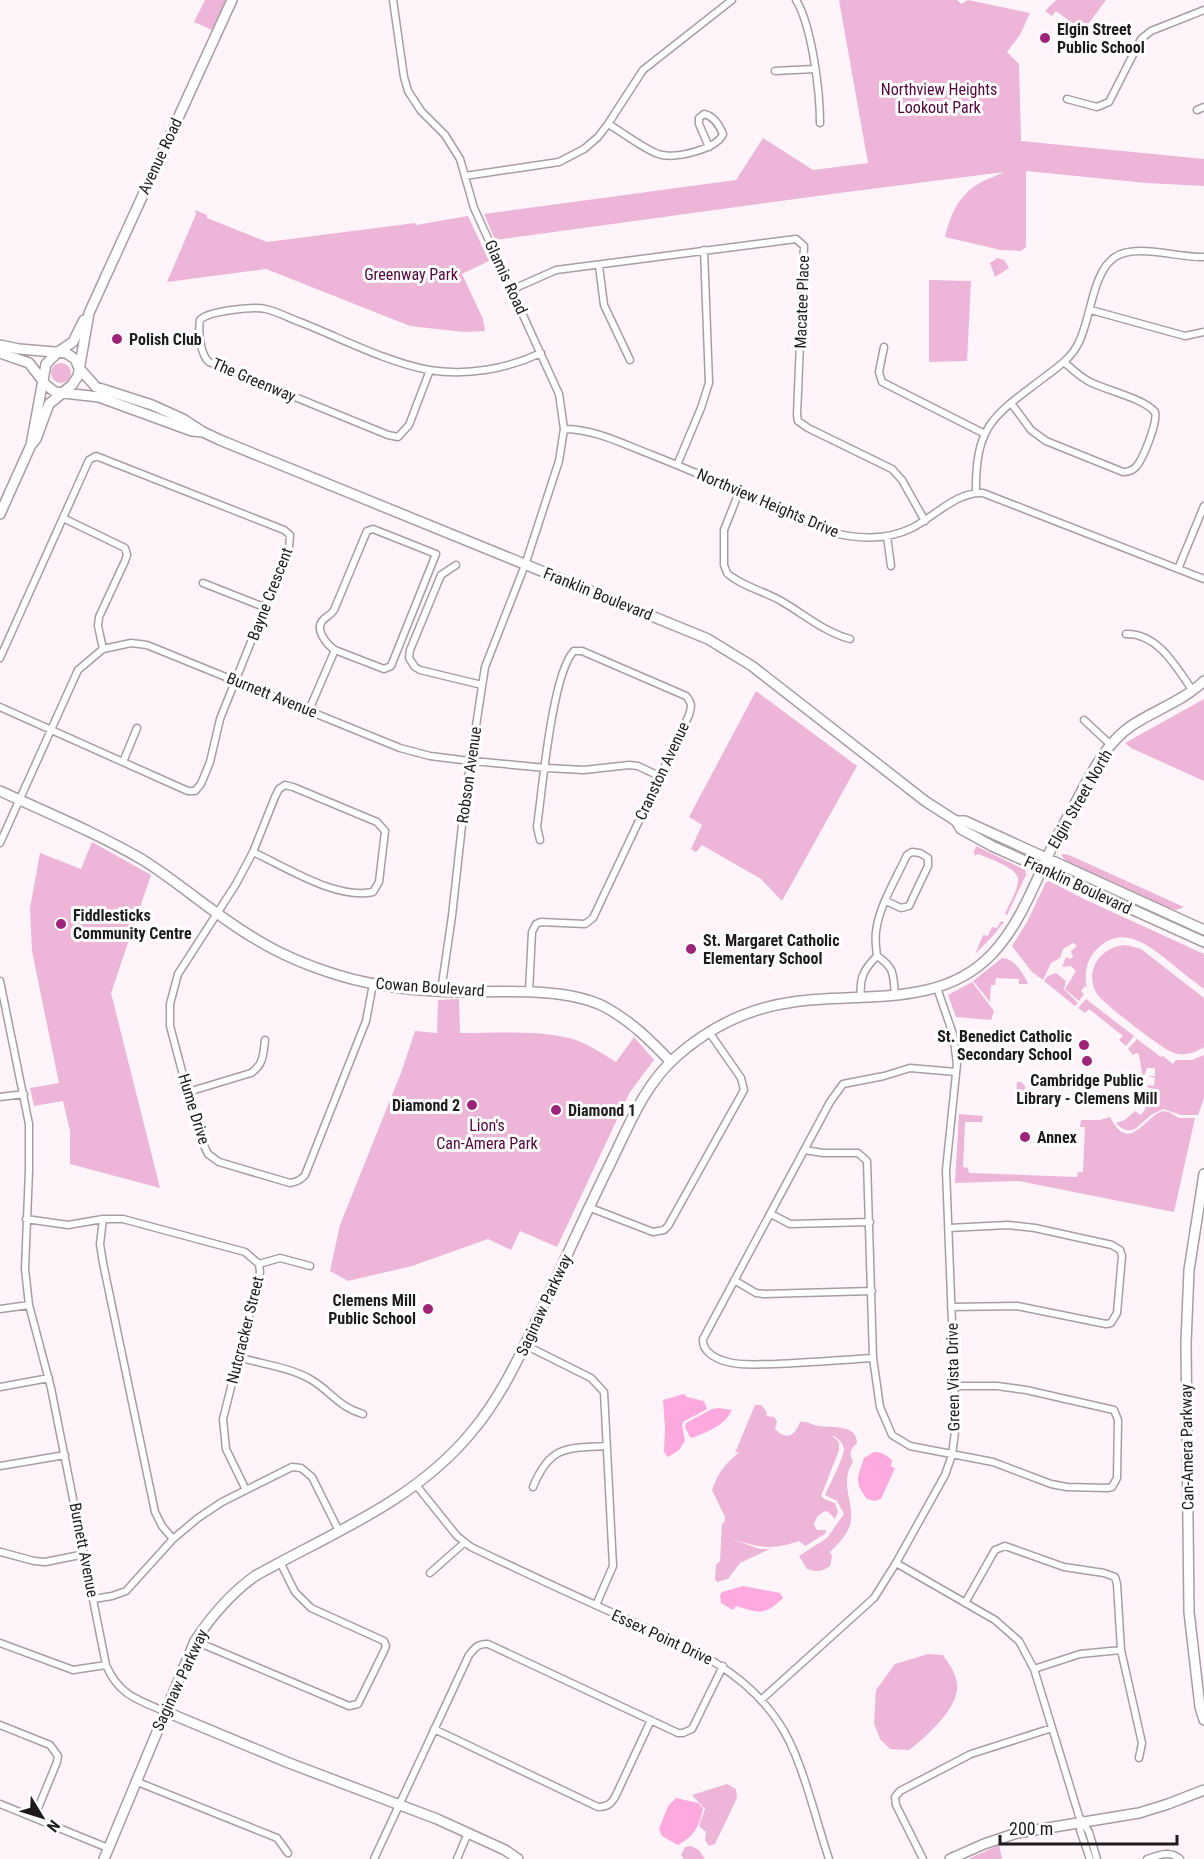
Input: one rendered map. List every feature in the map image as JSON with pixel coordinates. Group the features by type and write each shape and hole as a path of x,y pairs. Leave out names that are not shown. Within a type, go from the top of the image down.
{"street":[{"name":"Avenue Road","path":"58,352 73,342 89,313 232,0"},
{"name":"Glamis Road","path":"393,0 408,91 420,111 451,143 460,159 474,208 559,394 564,429 559,461 525,565"},
{"path":"465,176 559,162 584,149 598,137 636,79 652,61 732,0"},
{"path":"796,0 803,11 807,26 820,105 820,123"},
{"path":"1067,99 1097,106 1109,102 1141,39 1150,32 1204,10"},
{"path":"775,71 814,69"},
{"path":"608,124 663,155 679,154 709,147 720,141 723,134 712,116 704,114 699,118 699,123 709,147"},
{"name":"Macatee Place","path":"511,290 556,270 796,239 804,246 798,421 892,469 902,480 925,521"},
{"path":"677,465 709,383 704,250"},
{"path":"1204,257 1134,251 1120,254 1108,262 1102,270 1080,342 1064,362 994,417 985,434 976,463 975,493 992,495 1204,579"},
{"path":"599,266 604,305 630,360"},
{"name":"The Greenway","path":"430,370 409,425 398,437 388,435 209,362 203,355 200,320 208,314 263,308 404,363 430,370 462,372 501,368 541,353"},
{"path":"1091,310 1185,336 1204,332"},
{"name":"Avenue Road","path":"79,368 89,313"},
{"path":"0,345 58,352 75,359 79,368 76,381 49,404 36,439 31,445"},
{"path":"884,347 879,372 882,382 985,434"},
{"path":"0,514 31,445 46,364 58,352"},
{"path":"0,353 29,363 50,389 62,393"},
{"path":"1011,403 1031,430 1046,441 1123,472 1132,471 1139,464 1156,422 1155,412 1148,405 1090,382 1064,362"},
{"name":"Franklin Boulevard","path":"79,368 96,387 152,405 195,424 203,432"},
{"name":"Franklin Boulevard","path":"62,393 99,397 192,431 203,432 708,639 752,666 916,794 956,820 962,829 1204,942"},
{"name":"Northview Heights Drive","path":"564,429 594,433 677,465 829,532 858,537 887,536 910,529 962,498 975,493"},
{"name":"Bayne Crescent","path":"0,658 89,460 96,456 290,535 291,542 220,719 210,762 201,784 195,791 181,788 0,707"},
{"path":"739,492 724,530 724,565 727,573 781,601 837,636 850,639"},
{"path":"1178,569 1204,506"},
{"path":"63,518 125,548 127,555 125,561 99,616 98,626 103,649"},
{"path":"378,530 436,554 391,666 384,669 335,650 329,647 320,630 320,624 334,610 368,531 378,530"},
{"path":"887,536 891,566"},
{"path":"456,565 441,575 410,650 409,658 420,670 482,685"},
{"name":"Robson Avenue","path":"441,992 482,685 493,645 525,565"},
{"path":"203,583 264,607"},
{"path":"1126,634 1146,637 1164,652 1193,691"},
{"name":"Burnett Avenue","path":"0,843 78,670 103,649 130,643 147,645 400,748 430,756 584,770 629,765 638,766 659,776"},
{"path":"309,710 335,650"},
{"name":"Cranston Avenue","path":"529,992 532,932 536,924 548,921 585,924 593,918 689,715 692,708 691,701 677,691 582,651 574,651 569,656 557,688 546,768"},
{"name":"Elgin Street North","path":"1046,859 1098,760 1111,745 1132,726 1193,691 1204,681"},
{"path":"1084,720 1111,745"},
{"path":"123,762 137,728"},
{"path":"540,840 537,827 546,768"},
{"name":"Hume Drive","path":"253,852 326,886 366,894 373,892 379,882 385,831 376,822 285,785 279,789 253,852 236,884 178,974 170,1004 170,1026 203,1146 214,1159 290,1183 296,1182 305,1175 366,1021 373,984"},
{"name":"Cowan Boulevard","path":"0,791 124,849 168,876 254,939 283,954 321,969 373,984 441,992 529,992 572,997 603,1006 629,1021 671,1062"},
{"name":"Franklin Boulevard","path":"956,820 965,821 1204,930"},
{"path":"861,997 861,976 876,956 876,930 886,901 907,855 912,852 920,853 928,858 928,866 909,906 901,908 886,901"},
{"name":"Saginaw Parkway","path":"104,1859 164,1711 195,1641 210,1618 235,1592 255,1576 376,1512 417,1485 440,1466 470,1434 500,1392 525,1346 588,1207 639,1105 651,1085 671,1062 709,1032 748,1012 803,1001 924,992 968,973 991,955 1014,924 1046,859"},
{"path":"876,956 887,962 893,971 895,995"},
{"name":"Burnett Avenue","path":"0,981 29,1124 25,1269 29,1305 49,1378 106,1665 119,1688 134,1698 164,1711 468,1833 505,1850 518,1859"},
{"name":"Green Vista Drive","path":"762,1700 867,1606 896,1563 945,1475 952,1455 956,1424 946,1170 956,1072 953,1034 937,988"},
{"path":"588,1207 653,1232 663,1230 673,1219 744,1090 741,1078 709,1032"},
{"path":"188,1092 251,1073 263,1061 265,1040"},
{"path":"873,1358 753,1364 727,1362 713,1356 704,1348 703,1339 836,1092 843,1084 916,1067 956,1072"},
{"path":"0,1097 24,1094"},
{"path":"805,1150 823,1153 858,1153 865,1158 868,1167 873,1358 880,1407 892,1435 910,1446 993,1462 1051,1484 1067,1487 1107,1488 1112,1486 1117,1478 1118,1420 1114,1410 1026,1390 997,1386 954,1386"},
{"name":"Can-Amera Parkway","path":"1204,1174 1190,1270 1186,1343 1189,1612 1200,1707 1204,1720"},
{"path":"771,1214 790,1224 870,1222"},
{"name":"Nutcracker Street","path":"26,1219 68,1225 123,1219 245,1252 259,1264 260,1272 223,1419 226,1449 246,1490"},
{"path":"103,1220 100,1244 103,1263 155,1512 162,1526 173,1539"},
{"path":"949,1228 1008,1225 1035,1228 1112,1245 1120,1250 1122,1256 1118,1313 1111,1323 1106,1324 1017,1306 951,1307"},
{"path":"259,1264 280,1258 310,1266"},
{"path":"734,1280 756,1293 764,1294 872,1291"},
{"path":"0,1309 29,1305"},
{"path":"525,1346 591,1378 603,1392 613,1566 596,1605"},
{"path":"238,1358 295,1372 309,1378 348,1410 363,1414"},
{"path":"0,1387 49,1378"},
{"path":"533,1487 539,1472 561,1450 607,1446"},
{"path":"0,1466 65,1455"},
{"path":"94,1599 119,1594 131,1587 173,1539 222,1502 292,1467 301,1468 312,1477 339,1531"},
{"name":"Essex Point Drive","path":"417,1485 464,1543 723,1666 762,1700 778,1721 792,1747 829,1859"},
{"path":"430,1573 464,1543"},
{"path":"965,1603 995,1550 1005,1545 1064,1568 1111,1574 1115,1577 1121,1650 1142,1743 1139,1758"},
{"path":"1,1552 45,1562 85,1554"},
{"path":"195,1641 349,1706 358,1704 384,1651 386,1646 384,1641 311,1608 296,1592 280,1562"},
{"path":"896,1563 1008,1630 1019,1641 1034,1669 1081,1822 1089,1832 1097,1859"},
{"path":"0,1643 73,1670 106,1665"},
{"path":"374,1859 469,1655 482,1643 678,1733 692,1729 723,1666"},
{"path":"1034,1669 1080,1654 1121,1650"},
{"path":"434,1729 598,1807 603,1807 612,1802 651,1720"},
{"path":"0,1725 50,1745 58,1755 34,1818"},
{"path":"923,1859 896,1805 895,1797 900,1791 971,1754 1052,1728"},
{"path":"135,1781 277,1838 288,1853"},
{"path":"950,1859 1017,1833 1139,1813 1204,1790"},
{"path":"0,1804 108,1848"},
{"path":"1081,1822 1080,1830 1090,1859"},
{"path":"457,1859 468,1833"},
{"path":"1147,1859 1168,1853 1180,1859"}],"green space":[{"path":"205,0 228,0 212,30 194,22"},
{"name":"Northview Heights Lookout Park","path":"839,0 957,0 961,4 968,0 1030,13 1020,35 1007,52 1019,64 1021,141 1204,159 1204,186 1026,171 1026,247 1021,251 1001,250 945,237 952,214 965,194 978,184 1004,172 495,240 484,214 736,180 763,138 813,170 868,163"},
{"path":"1056,0 1106,0 1083,31 1056,11 1052,16 1045,11"},
{"name":"Greenway Park","path":"195,210 207,215 207,218 267,242 415,223 416,225 468,216 489,261 462,274 483,319 485,331 464,332 410,326 266,269 167,282 196,214"},
{"path":"997,258 1004,260 1009,268 995,277 990,263"},
{"path":"929,280 971,281 967,361 929,362"},
{"path":"61,363 68,366 71,373 68,380 61,383 54,380 51,373 54,366"},
{"path":"756,691 857,766 782,901 761,879 702,845 696,852 691,849 702,825 689,817"},
{"path":"1204,699 1204,781 1131,748 1125,743"},
{"path":"92,842 151,875 111,993 160,1188 70,1164 70,1131 63,1101 34,1106 30,1088 59,1083 32,951 30,908 40,853 81,869"},
{"path":"976,846 1025,870 1026,875 1007,915 1005,914 1016,891 1018,878 1004,865 978,854 975,856"},
{"path":"1061,855 1184,907 1176,910 1156,904 1066,861"},
{"path":"1049,881 1204,954 1204,989 1145,944 1126,938 1107,941 1093,953 1087,967 1087,988 1085,986 1081,991 1084,994 1079,1001 1065,989 1076,971 1071,966 1062,967 1066,957 1070,959 1073,957 1071,951 1077,946 1073,943 1063,949 1060,958 1051,963 1043,980 1032,972 1012,946 1027,922 1046,882"},
{"path":"1001,921 1004,922 975,954 983,935 988,936 992,927 997,928"},
{"path":"1126,945 1141,949 1204,998 1204,1047 1190,1053 1174,1053 1134,1026 1097,994 1092,977 1097,961 1109,950"},
{"path":"1002,958 1011,961 1021,971 1028,984 1019,984 1019,979 996,978 995,985 991,985 990,1002 973,981"},
{"path":"1056,973 1066,981 1064,989 1078,1003 1075,1006 1044,981 1048,976"},
{"path":"972,982 994,1011 991,1020 956,1017 948,995"},
{"name":"Lion's Can-Amera Park","path":"459,999 460,1033 515,1032 556,1035 581,1042 616,1062 634,1037 654,1060 630,1092 557,1247 520,1231 511,1250 488,1239 412,1266 348,1281 330,1271 340,1225 401,1073 415,1031 437,1033 438,1000"},
{"path":"1086,999 1134,1036 1126,1046 1119,1040 1123,1036 1089,1009 1085,1013 1078,1008"},
{"path":"1137,1039 1173,1064 1176,1060 1192,1060 1204,1055 1204,1098 1198,1115 1181,1115 1163,1109 1151,1115 1135,1129 1124,1129 1116,1123 1125,1120 1135,1111 1141,1115 1146,1108 1140,1104 1147,1107 1151,1099 1144,1096 1151,1097 1154,1089 1147,1087 1148,1085 1154,1086 1155,1078 1148,1076 1155,1076 1155,1068 1147,1068 1143,1079 1139,1055 1137,1053 1133,1055 1128,1049"},
{"path":"1017,1082 1025,1086 1025,1095 1030,1100 1028,1105 1014,1103"},
{"path":"1162,1111 1179,1118 1195,1118 1174,1212 1019,1181 955,1183 959,1114 983,1116 982,1122 965,1122 963,1167 968,1168 969,1173 1077,1177 1078,1172 1083,1172 1085,1127 1080,1127 1081,1120 1100,1120 1110,1117 1123,1133 1130,1133"},
{"path":"755,1405 761,1405 767,1416 774,1417 777,1421 775,1429 786,1436 796,1431 800,1422 843,1428 853,1433 857,1443 851,1451 853,1462 847,1479 851,1522 844,1536 830,1552 832,1556 830,1566 819,1571 807,1569 799,1556 827,1538 844,1514 837,1501 825,1495 844,1449 839,1440 831,1435 839,1442 839,1450 821,1496 835,1503 838,1512 835,1519 827,1511 817,1518 814,1525 817,1530 826,1530 825,1534 805,1546 799,1541 765,1547 731,1539 760,1549 770,1549 740,1563 728,1579 717,1582 715,1579 716,1565 720,1561 722,1524 723,1521 724,1525 725,1517 712,1490 723,1468 740,1452 735,1453"},
{"path":"928,1654 943,1655 952,1669 957,1684 953,1702 940,1721 909,1750 890,1749 880,1739 874,1723 876,1690 895,1664"},
{"path":"727,1784 736,1789 737,1798 715,1844 709,1846 705,1840 706,1832 699,1826 705,1809 692,1795"},
{"path":"999,1845 1002,1859 968,1859"},
{"path":"691,1846 699,1850 705,1859 684,1859 681,1855 685,1847"}],"shaded area":[{"path":"684,1394 687,1397 704,1401 707,1409 683,1422 685,1441 679,1450 668,1457 664,1452 663,1400"},
{"path":"718,1408 732,1410 725,1420 715,1427 690,1437 685,1427 686,1423"},
{"path":"874,1452 882,1453 892,1460 891,1467 895,1468 881,1499 875,1501 867,1499 858,1484 864,1458"},
{"path":"743,1586 780,1593 783,1598 771,1608 761,1611 736,1606 733,1610 721,1603 722,1592"},
{"path":"676,1798 698,1803 703,1808 695,1830 678,1845 662,1836 659,1829 668,1806"}],"place":[{"name":"Elgin Street Public School","path":"1045,38"},
{"name":"Polish Club","path":"117,339"},
{"name":"Fiddlesticks Community Centre","path":"61,924"},
{"name":"St. Margaret Catholic Elementary School","path":"691,949"},
{"name":"St. Benedict Catholic Secondary School","path":"1084,1045"},
{"name":"Cambridge Public Library - Clemens Mill","path":"1087,1061"},
{"name":"Diamond 2","path":"472,1105"},
{"name":"Diamond 1","path":"556,1110"},
{"name":"Annex","path":"1025,1137"},
{"name":"Clemens Mill Public School","path":"428,1309"}]}
